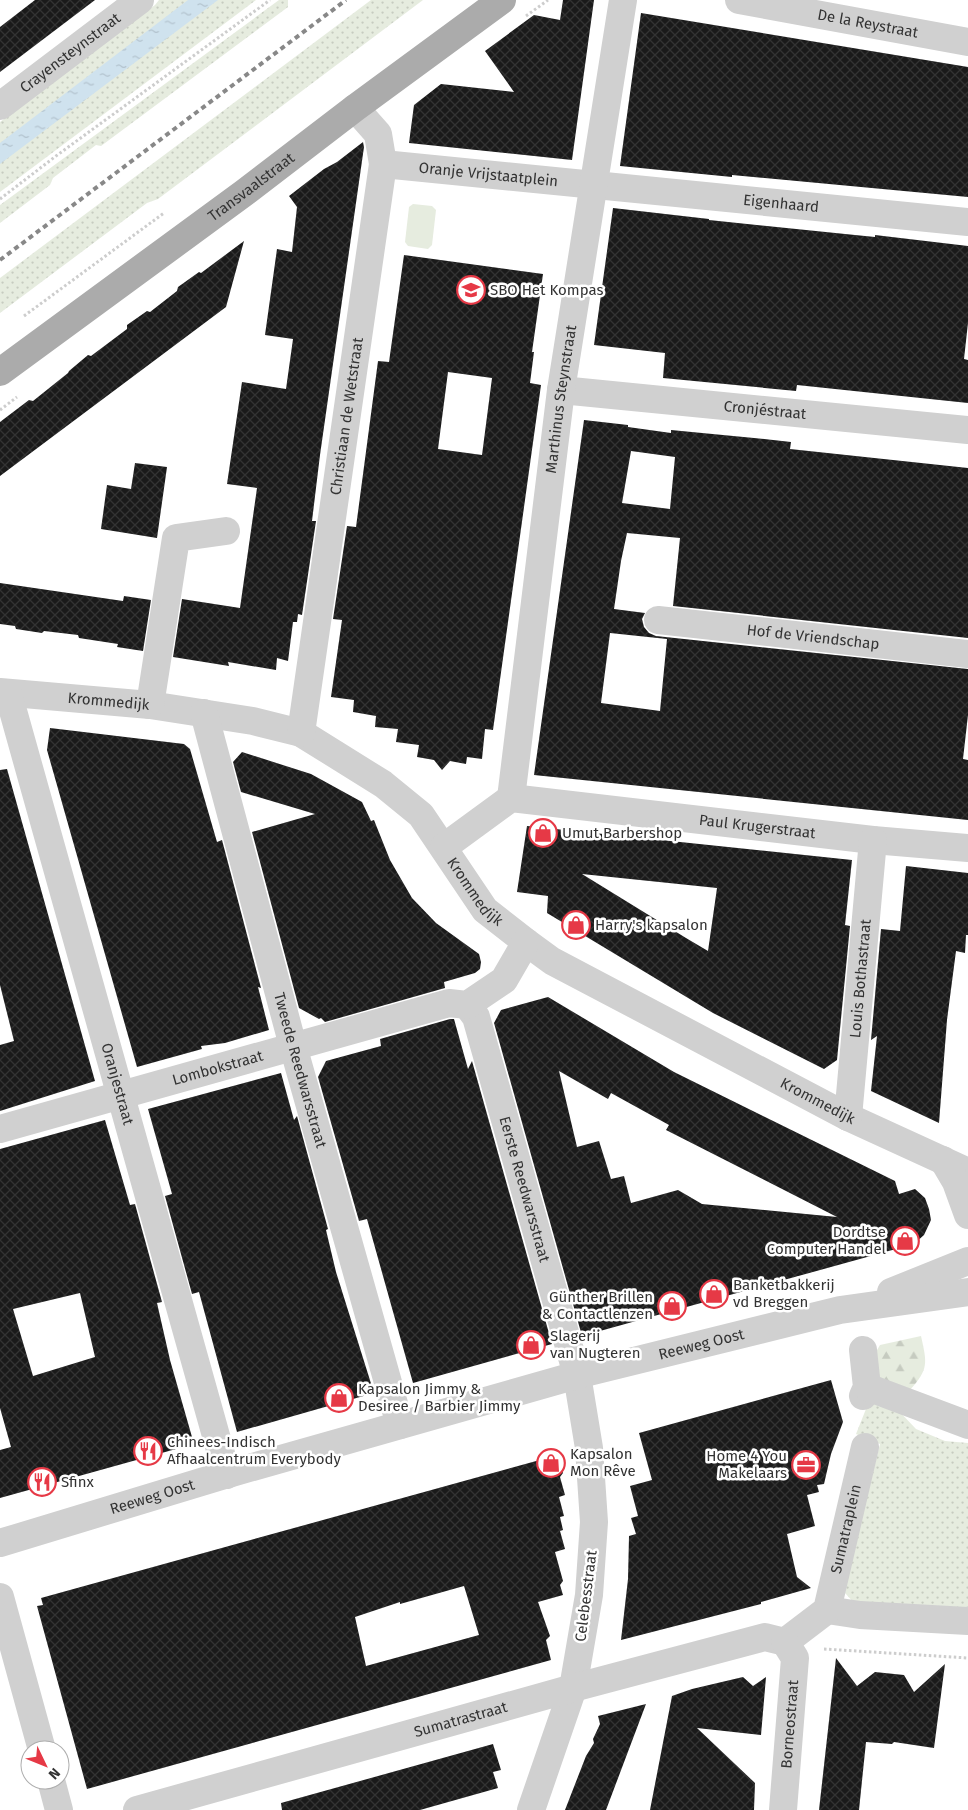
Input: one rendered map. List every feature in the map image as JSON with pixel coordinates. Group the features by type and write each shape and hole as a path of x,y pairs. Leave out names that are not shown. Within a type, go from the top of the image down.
{"main road":[{"name":"Transvaalstraat","path":"0,372 502,0"}],"street":[{"name":"Crayensteynstraat","path":"0,106 140,0"},
{"name":"Marthinus Steynstraat","path":"511,798 562,390 623,0"},
{"name":"De la Reystraat","path":"739,0 968,42"},
{"name":"Christiaan de Wetstraat","path":"301,733 383,164 378,134 355,108"},
{"name":"Oranje Vrijstaatplein","path":"383,164 594,185"},
{"name":"Eigenhaard","path":"594,185 968,222"},
{"name":"Cronjéstraat","path":"562,390 968,430"},
{"path":"150,706 176,538 226,531"},
{"name":"Hof de Vriendschap","path":"658,620 968,654"},
{"name":"Krommedijk","path":"4,693 150,706 204,713 253,721 301,733 383,784 421,815 486,910 552,961 848,1117 968,1172"},
{"name":"Oranjestraat","path":"4,693 227,1474"},
{"name":"Tweede Reedwarsstraat","path":"204,713 292,1046 400,1425"},
{"name":"Paul Krugerstraat","path":"511,798 873,840 968,848"},
{"path":"444,847 511,798"},
{"name":"Louis Bothastraat","path":"848,1117 873,840"},
{"path":"467,1005 504,980 526,942"},
{"name":"Lombokstraat","path":"0,1129 449,1003 467,1005"},
{"name":"Eerste Reedwarsstraat","path":"467,1005 476,1017 577,1375"},
{"path":"943,1160 956,1182 968,1215"},
{"name":"Reeweg Oost","path":"854,1307 968,1261"},
{"name":"Reeweg Oost","path":"0,1543 227,1474 577,1375 854,1307 968,1292"},
{"path":"863,1350 865,1392 968,1425"},
{"name":"Celebesstraat","path":"531,1810 573,1688 589,1595 594,1522 589,1448 577,1375"},
{"name":"Sumatraplein","path":"827,1610 865,1447"},
{"path":"0,1597 39,1740"},
{"path":"795,1634 827,1610 860,1615 968,1621"},
{"name":"Sumatrastraat","path":"137,1810 765,1636 795,1634"},
{"name":"Borneostraat","path":"782,1810 795,1658 795,1634"},
{"path":"54,1790 59,1810"}],"path":[{"path":"0,199 270,0"},
{"path":"795,1634 824,1649 968,1658"}],"green space":[{"path":"159,0 256,0 0,192 0,122 155,5"},
{"path":"279,0 288,0 288,7 101,146 96,145 53,178 50,185 0,223 0,205"},
{"path":"371,0 423,0 158,199 147,203 0,313 0,278"},
{"path":"413,204 432,206 436,210 432,245 428,249 408,246 405,242 409,207"},
{"path":"921,1336 925,1365 921,1376 910,1390 885,1390 870,1362 880,1345"},
{"path":"870,1399 897,1409 916,1429 945,1441 968,1443 968,1612 855,1604 845,1593 850,1563 880,1444 856,1434"}],"water":[{"path":"188,0 218,0 0,164 0,143"}],"building":[{"path":"35,0 95,0 0,72 0,27"},
{"path":"563,0 594,0 572,160 409,143 414,105 441,84 514,92 485,51 534,15 560,20"},
{"path":"641,13 968,67 968,197 620,166"},
{"path":"363,142 364,147 320,455 312,521 316,521 302,615 298,614 297,622 293,622 288,661 277,658 276,670 228,662 229,666 173,657 182,599 240,608 257,488 227,484 242,382 286,389 293,339 265,335 277,249 292,252 297,207 289,196"},
{"path":"613,208 709,220 875,237 875,235 968,246 968,323 964,359 968,360 968,403 797,385 796,391 663,378 665,353 594,345"},
{"path":"244,241 226,307 0,476 0,422 29,400 33,401 88,355 91,356 127,329 127,325 147,311 150,312 177,291 178,287 199,272 201,273"},
{"path":"404,255 543,274 532,352 534,352 530,383 541,385 493,730 485,729 482,759 467,757 466,764 450,761 442,770 434,760 417,757 419,745 396,742 398,729 375,727 376,716 353,712 354,700 331,697 342,620 333,619 347,526 356,527 378,361 389,362","holes":["448,372 492,378 482,455 438,449"]},
{"path":"584,420 628,425 628,427 671,433 671,430 791,442 790,449 968,468 968,638 673,606 680,538 627,533 614,609 645,613 642,619 644,627 649,633 656,636 968,669 968,715 963,759 968,760 968,820 534,775","holes":["631,451 675,457 670,509 622,503","610,633 667,639 660,711 601,703"]},
{"path":"135,463 167,467 157,538 101,529 107,485 131,489"},
{"path":"0,583 123,601 124,596 151,600 143,651 117,647 118,644 79,638 78,635 44,631 42,633 16,629 15,626 0,624"},
{"path":"50,728 184,744 190,749 217,842 222,840 261,988 258,987 269,1030 225,1043 201,1046 202,1049 137,1067 47,750"},
{"path":"242,752 311,774 362,802 371,821 374,820 390,860 412,898 436,923 479,954 480,969 475,973 444,982 445,988 325,1022 321,1018 319,1019 299,1008 252,832 315,814 241,792 233,762"},
{"path":"7,769 95,1081 0,1111 0,1045 14,1041 0,985 0,770"},
{"path":"527,826 852,860 845,925 850,926 837,1060 824,1069 713,1013 547,913 548,896 517,892","holes":["582,874 717,888 708,951"]},
{"path":"906,866 968,873 968,935 966,935 965,953 956,951 947,1020 939,1123 871,1091 877,1036 871,1040 881,929 900,931"},
{"path":"548,997 674,1072 895,1181 899,1194 915,1189 925,1198 929,1209 931,1220 924,1235 914,1244 582,1336 494,1023 501,1010","holes":["559,1071 608,1099 611,1093 669,1125 666,1130 837,1217 702,1204 678,1190 631,1203 624,1176 611,1179 599,1141 577,1147"]},
{"path":"454,1019 468,1069 472,1061 552,1344 413,1383 367,1219 359,1221 318,1077 326,1061 381,1046 380,1039"},
{"path":"281,1073 294,1120 297,1116 328,1229 326,1230 336,1272 374,1393 237,1432 199,1292 192,1294 165,1196 172,1194 148,1109"},
{"path":"105,1120 130,1205 135,1204 162,1302 157,1303 170,1360 194,1444 0,1498 0,1450 11,1447 0,1408 0,1149","holes":["80,1293 95,1357 33,1376 13,1309"]},
{"path":"831,1380 843,1422 831,1454 824,1484 817,1485 819,1492 807,1495 815,1526 787,1534 797,1577 811,1588 761,1602 761,1604 621,1640 628,1579 629,1536 636,1534 631,1518 638,1516 630,1486 652,1480 639,1433"},
{"path":"558,1455 563,1473 560,1477 565,1495 559,1497 564,1516 560,1517 563,1530 560,1531 565,1549 555,1552 563,1581 560,1585 563,1595 538,1602 550,1636 546,1640 551,1660 87,1789 37,1606 43,1605 41,1598","holes":["464,1586 479,1635 366,1666 355,1617 400,1602 400,1604"]},
{"path":"836,1658 857,1686 875,1672 904,1675 914,1692 945,1664 934,1748 894,1742 892,1744 866,1742 859,1810 819,1810"},
{"path":"743,1677 753,1686 766,1677 761,1735 697,1728 755,1783 754,1810 650,1810 672,1696 692,1689"},
{"path":"646,1704 606,1810 565,1810 586,1756 594,1743 593,1739 600,1724 598,1716"},
{"path":"493,1744 501,1770 493,1772 498,1788 420,1810 282,1810 281,1803"}],"railway":[{"path":"0,260 346,0"}],"place":[{"name":"SBO Het Kompas","path":"471,290"},
{"name":"Umut Barbershop","path":"543,833"},
{"name":"Harry's kapsalon","path":"576,925"},
{"name":"Dordtse Computer Handel","path":"905,1241"},
{"name":"Banketbakkerij vd Breggen","path":"714,1294"},
{"name":"Günther Brillen & Contactlenzen","path":"672,1306"},
{"name":"Slagerij van Nugteren","path":"531,1345"},
{"name":"Kapsalon Jimmy & Desiree / Barbier Jimmy","path":"339,1398"},
{"name":"Chinees-Indisch Afhaalcentrum Everybody","path":"148,1451"},
{"name":"Kapsalon Mon Rêve","path":"551,1463"},
{"name":"Home 4 You Makelaars","path":"806,1465"},
{"name":"Sfinx","path":"42,1482"}]}
